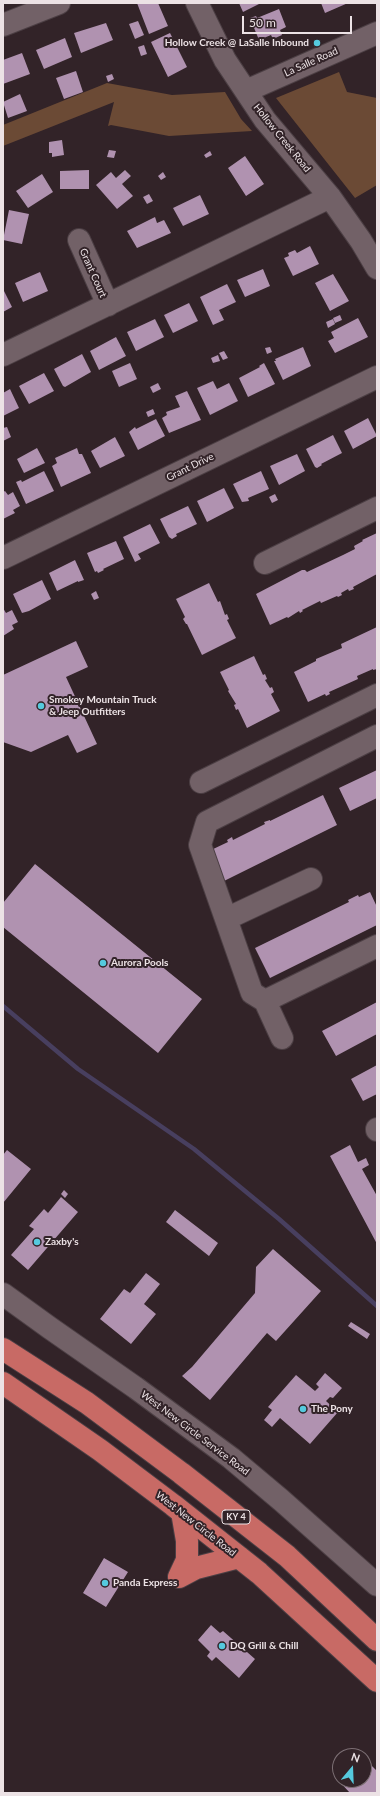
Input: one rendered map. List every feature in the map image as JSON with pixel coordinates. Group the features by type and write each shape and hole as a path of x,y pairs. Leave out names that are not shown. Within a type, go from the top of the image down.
{"highway":[{"name":"KY 4","path":"3,1348 87,1403 181,1472 287,1556 377,1640"},
{"name":"West New Circle Road","path":"3,1383 100,1450 239,1557 259,1573 377,1681"},
{"path":"182,1512 187,1540 187,1560 179,1578 196,1568 239,1557"}],"street":[{"path":"3,25 59,3"},
{"name":"Hollow Creek Road","path":"197,3 225,60 265,120 330,197 361,241 377,268"},
{"name":"La Salle Road","path":"246,91 377,33"},
{"path":"3,355 330,197"},
{"name":"Grant Court","path":"79,240 108,305"},
{"name":"Grant Drive","path":"3,558 377,377"},
{"path":"265,563 377,508"},
{"path":"200,782 377,695"},
{"path":"282,1038 265,1001 252,993 200,846 207,822 377,736"},
{"path":"226,918 311,879"},
{"path":"265,1001 377,946"},
{"name":"West New Circle Service Road","path":"3,1294 54,1332 136,1388 231,1458 377,1585"}],"shaded area":[{"path":"339,72 347,92 377,98 377,185 355,198 276,98"},
{"path":"107,83 172,95 225,92 241,119 252,131 169,136 111,125 108,126 114,102 3,146 3,125"}],"building":[{"path":"137,3 158,3 168,26 149,34"},
{"path":"239,3 261,3 243,12"},
{"path":"321,3 348,3 325,13"},
{"path":"279,9 286,27 280,30 282,35 273,39 271,35 259,40 250,18 256,16 257,18"},
{"path":"138,21 144,35 135,39 129,24"},
{"path":"106,23 113,40 81,53 74,33"},
{"path":"170,33 187,67 168,77 151,42"},
{"path":"65,38 72,57 44,69 36,50"},
{"path":"144,45 147,54 141,56 138,47"},
{"path":"22,53 30,74 3,84 3,60"},
{"path":"76,71 83,92 64,99 56,78"},
{"path":"112,74 114,79 108,82 106,76"},
{"path":"20,94 27,111 8,118 3,102"},
{"path":"62,140 64,155 52,157 52,153 49,153 49,142"},
{"path":"109,150 116,151 114,158 107,157"},
{"path":"210,151 212,155 206,158 204,155"},
{"path":"245,156 264,184 246,196 228,168"},
{"path":"89,170 89,189 60,189 60,171"},
{"path":"125,170 131,176 122,184 133,196 117,209 96,185 111,172 116,178"},
{"path":"163,172 166,177 161,180 158,176"},
{"path":"42,174 53,192 28,208 16,191"},
{"path":"149,194 153,201 147,204 143,197"},
{"path":"200,195 209,214 183,226 173,208"},
{"path":"9,210 29,214 22,244 3,240"},
{"path":"155,217 157,223 164,220 171,233 137,248 127,231"},
{"path":"310,246 319,264 293,276 284,258 289,256 288,253 295,250 297,253"},
{"path":"263,269 270,286 245,297 237,280"},
{"path":"40,272 48,291 23,302 15,283"},
{"path":"333,274 349,301 330,311 315,283"},
{"path":"227,284 236,302 219,310 224,320 213,325 200,297"},
{"path":"3,289 12,307 3,312"},
{"path":"189,303 198,321 173,333 164,315"},
{"path":"340,315 342,320 335,323 333,318"},
{"path":"358,318 368,337 335,353 328,341 334,338 331,332"},
{"path":"155,319 164,337 136,351 127,332"},
{"path":"333,319 335,324 328,328 326,322"},
{"path":"116,337 126,356 99,370 90,351"},
{"path":"270,347 272,352 267,354 265,348"},
{"path":"303,347 311,366 283,380 274,361 276,361 275,359"},
{"path":"224,351 228,358 223,360 219,353"},
{"path":"82,354 91,372 65,387 63,386 54,369"},
{"path":"218,355 220,361 213,363 211,358"},
{"path":"130,363 137,379 119,387 112,371"},
{"path":"264,363 275,384 248,397 239,378 260,367 259,366"},
{"path":"44,373 54,391 29,404 19,386"},
{"path":"213,381 217,389 229,383 238,401 210,415 197,388"},
{"path":"158,383 161,389 153,393 150,387"},
{"path":"10,389 19,408 3,416 3,393"},
{"path":"187,391 201,420 169,433 162,418 167,415 166,412 180,407 175,396"},
{"path":"153,409 155,414 148,417 146,412"},
{"path":"368,418 377,436 353,449 344,431"},
{"path":"156,419 165,436 138,450 129,432 135,427 136,429"},
{"path":"7,427 11,437 3,441 3,428"},
{"path":"333,435 342,453 321,464 322,465 317,468 315,467 306,449"},
{"path":"115,437 125,456 100,468 91,451"},
{"path":"37,448 45,463 24,473 17,459"},
{"path":"77,448 79,454 82,454 91,473 61,487 52,466 57,463 55,458"},
{"path":"297,454 305,471 279,485 270,466"},
{"path":"44,471 54,491 26,504 16,482 21,480 22,482"},
{"path":"261,471 269,489 248,498 249,501 242,502 233,484"},
{"path":"224,488 234,508 207,522 197,501"},
{"path":"5,491 8,495 13,492 20,506 13,510 15,513 3,519 3,492"},
{"path":"275,494 278,500 272,503 269,497"},
{"path":"188,506 197,524 176,534 177,536 172,539 169,537 160,519"},
{"path":"150,524 160,543 138,554 141,559 135,562 123,537"},
{"path":"377,533 377,574 353,587 354,589 349,591 348,589 341,593 342,595 338,597 337,596 321,603 320,601 302,610 303,611 300,613 299,611 288,618 287,617 270,625 256,594 302,570 307,572 355,549 354,546 363,541 362,540"},
{"path":"116,541 124,559 98,573 97,571 95,572 87,553"},
{"path":"75,560 84,580 78,581 57,591 49,573"},
{"path":"42,580 51,599 29,611 22,613 13,594"},
{"path":"209,583 218,602 220,601 225,615 227,614 229,619 227,620 236,638 202,655 187,624 183,619 185,617 176,599"},
{"path":"96,591 99,598 94,600 91,594"},
{"path":"3,608 6,613 12,610 18,622 12,625 14,629 3,636"},
{"path":"377,627 377,669 373,669 357,676 358,679 329,692 330,694 326,696 325,694 308,702 294,672 316,661 316,659 342,648 341,644"},
{"name":"Smokey Mountain Truck & Jeep Outfitters","path":"76,641 88,667 66,677 97,744 77,753 68,735 31,752 3,742 3,675"},
{"path":"254,656 263,675 265,674 267,679 265,680 270,688 272,687 274,692 271,694 280,711 247,728 238,709 236,710 234,705 236,704 228,691 229,690 220,672"},
{"path":"377,770 377,798 350,811 339,788"},
{"path":"323,795 337,825 224,881 209,851 228,842 227,840 232,837 233,840 265,824 264,822 270,821"},
{"name":"Aurora Pools","path":"35,864 202,999 158,1053 3,927 3,903"},
{"path":"370,892 377,907 377,925 270,978 255,948 349,902 348,900 358,895 359,897"},
{"path":"377,1002 377,1034 336,1056 322,1031"},
{"path":"377,1065 377,1094 363,1101 351,1079"},
{"path":"350,1145 358,1162 366,1158 369,1165 362,1169 377,1196 377,1244 330,1156"},
{"path":"7,1150 31,1169 3,1203 3,1155"},
{"path":"64,1190 68,1194 65,1198 61,1194"},
{"name":"Zaxby's","path":"61,1197 78,1212 28,1270 11,1255 34,1229 29,1226 44,1209 48,1213"},
{"path":"175,1210 218,1243 209,1256 166,1222"},
{"path":"273,1249 321,1291 276,1341 267,1333 210,1400 182,1376 192,1367 255,1293 256,1267"},
{"path":"146,1273 160,1284 144,1304 156,1314 131,1344 100,1319 124,1289 130,1293"},
{"path":"351,1322 370,1334 367,1339 348,1326"},
{"name":"The Pony","path":"325,1373 342,1388 333,1398 330,1397 326,1401 338,1412 310,1444 280,1418 272,1427 264,1420 272,1410 268,1407 296,1375 315,1391 319,1387 316,1384"},
{"name":"Panda Express","path":"104,1558 128,1572 106,1607 83,1593"},
{"name":"DQ Grill & Chill","path":"211,1625 220,1633 223,1631 255,1659 239,1678 216,1657 212,1661 207,1656 210,1652 198,1640"},
{"path":"372,1766 377,1771 377,1793 350,1793 345,1788 372,1788"}],"waterway":[{"path":"3,1006 78,1069 194,1149 279,1219 377,1306"}],"place":[{"name":"Hollow Creek @ LaSalle Inbound","path":"317,43"},
{"name":"Smokey Mountain Truck & Jeep Outfitters","path":"41,706"},
{"name":"Aurora Pools","path":"103,963"},
{"name":"Zaxby's","path":"37,1242"},
{"name":"The Pony","path":"303,1409"},
{"name":"Panda Express","path":"105,1583"},
{"name":"DQ Grill & Chill","path":"222,1646"}]}
